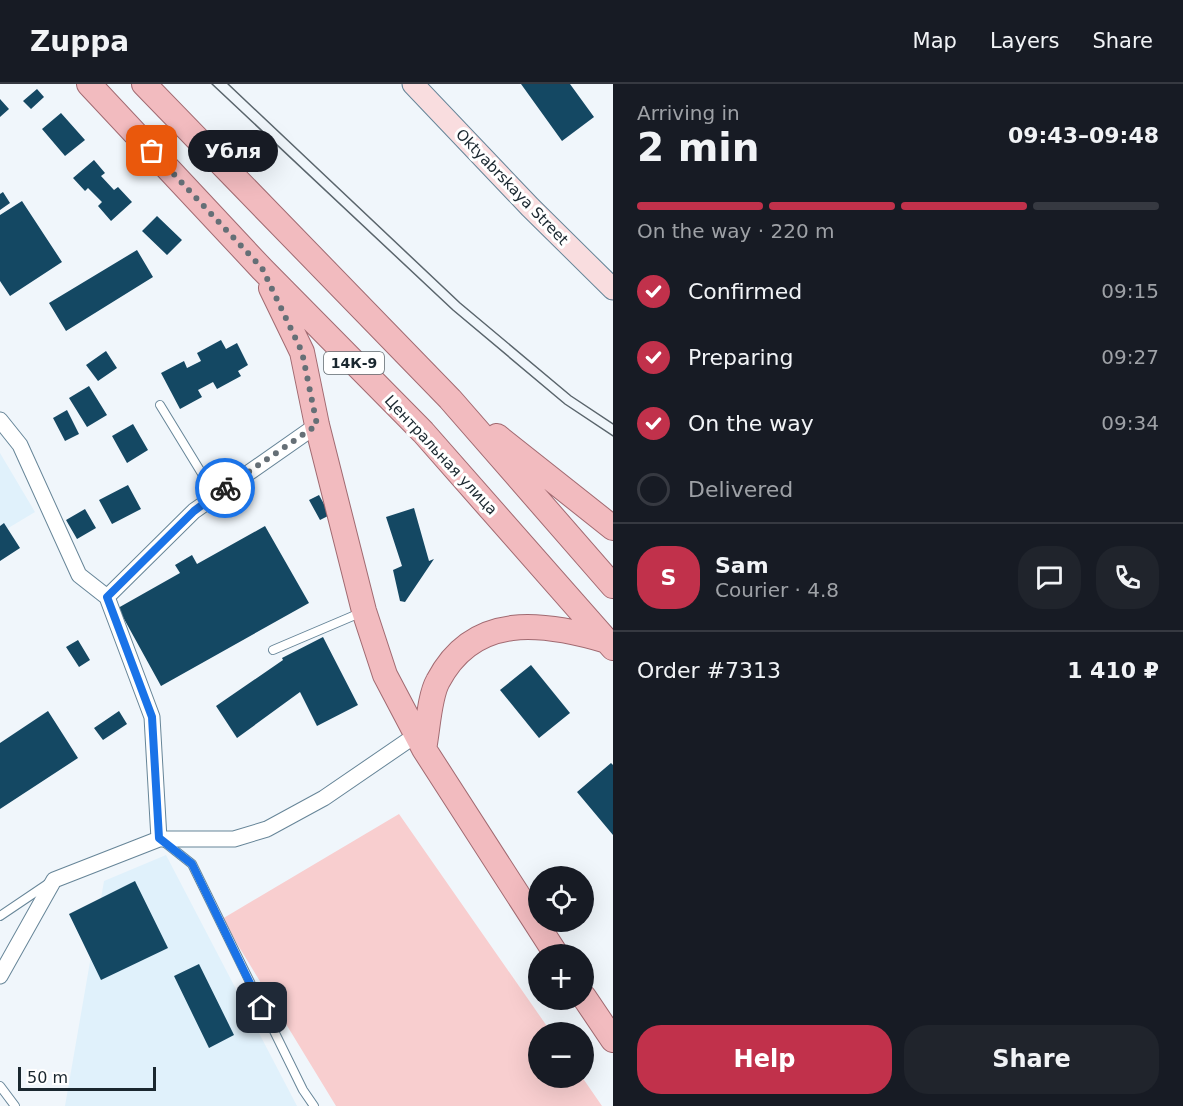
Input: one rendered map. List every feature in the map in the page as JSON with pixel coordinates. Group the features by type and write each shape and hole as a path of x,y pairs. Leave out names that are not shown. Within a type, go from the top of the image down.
{"main road":[{"name":"Центральная улица","path":"89,84 262,268 423,432 610,644"},
{"name":"14К-9","path":"144,84 450,399 613,586"},
{"path":"262,268 302,352 317,425 364,611 385,675 420,742 550,944"},
{"path":"450,399 613,528"},
{"path":"420,742 436,683 457,651 489,633 529,627 564,628 610,644"},
{"path":"593,1010 613,1040"}],"street":[{"name":"Oktyabrskaya Street","path":"413,84 530,207 613,289"},
{"path":"0,420 20,444 79,575 107,597 152,717 159,838"},
{"path":"107,597 194,511 317,425"},
{"path":"0,976 54,880 159,838 234,839 267,829 420,742"}],"lane":[{"path":"160,405 215,495"},
{"path":"273,650 364,611"},
{"path":"159,838 192,864 303,1090 314,1106"},
{"path":"0,916 54,880"},
{"path":"0,1086 15,1106"}],"shaded area":[{"path":"0,453 35,512 0,533"},
{"path":"399,814 528,999 528,1010 536,1010 544,1022 528,1022 528,1088 590,1088 602,1106 336,1106 222,919"},
{"path":"166,855 297,1106 65,1106 104,881"}],"building":[{"path":"521,84 570,84 594,117 562,141"},
{"path":"37,89 44,97 31,109 23,101"},
{"path":"0,99 9,109 0,117"},
{"path":"61,113 85,140 65,156 42,129"},
{"path":"94,160 105,173 101,176 114,190 118,187 132,202 111,221 98,206 102,202 88,188 85,191 73,178"},
{"path":"3,192 10,203 0,210 0,194"},
{"path":"22,201 62,262 10,296 0,281 0,215"},
{"path":"157,216 182,240 167,255 142,231"},
{"path":"137,250 153,277 66,331 49,303"},
{"path":"221,340 226,349 237,343 248,365 238,371 241,376 217,389 213,382 198,390 202,397 180,409 161,373 184,361 187,368 201,361 197,353"},
{"path":"106,351 117,368 98,381 86,365"},
{"path":"89,386 107,415 87,427 69,398"},
{"path":"67,410 79,434 65,441 53,418"},
{"path":"133,424 148,450 127,463 112,436"},
{"path":"128,485 141,509 112,524 99,500"},
{"path":"319,495 330,515 320,520 309,500"},
{"path":"414,508 429,561 434,559 405,602 400,601 393,570 402,566 386,517"},
{"path":"85,509 96,528 77,539 66,520"},
{"path":"4,523 20,548 0,561 0,526"},
{"path":"265,526 309,603 161,686 118,608 180,573 175,565 192,555 197,564"},
{"path":"323,637 358,705 317,726 300,692 237,738 216,706 283,660 282,658"},
{"path":"78,640 90,660 79,667 66,647"},
{"path":"531,665 570,713 539,738 500,690"},
{"path":"48,711 78,758 0,809 0,743"},
{"path":"119,711 127,724 103,740 94,728"},
{"path":"611,763 613,765 613,835 577,792"},
{"path":"135,881 168,948 101,980 69,914"},
{"path":"199,964 234,1035 209,1048 174,976"}],"tram line":[{"path":"212,84 453,310 565,404 613,436"},
{"path":"228,84 460,303 571,396 613,424"}],"way so far":[{"path":"152,151 262,268 302,352 317,425 225,488"}],"place":[{"name":"Убля","path":"152,151"}],"route":[{"path":"225,488 194,511 107,597 152,717 159,838 192,864 262,1008"}]}
